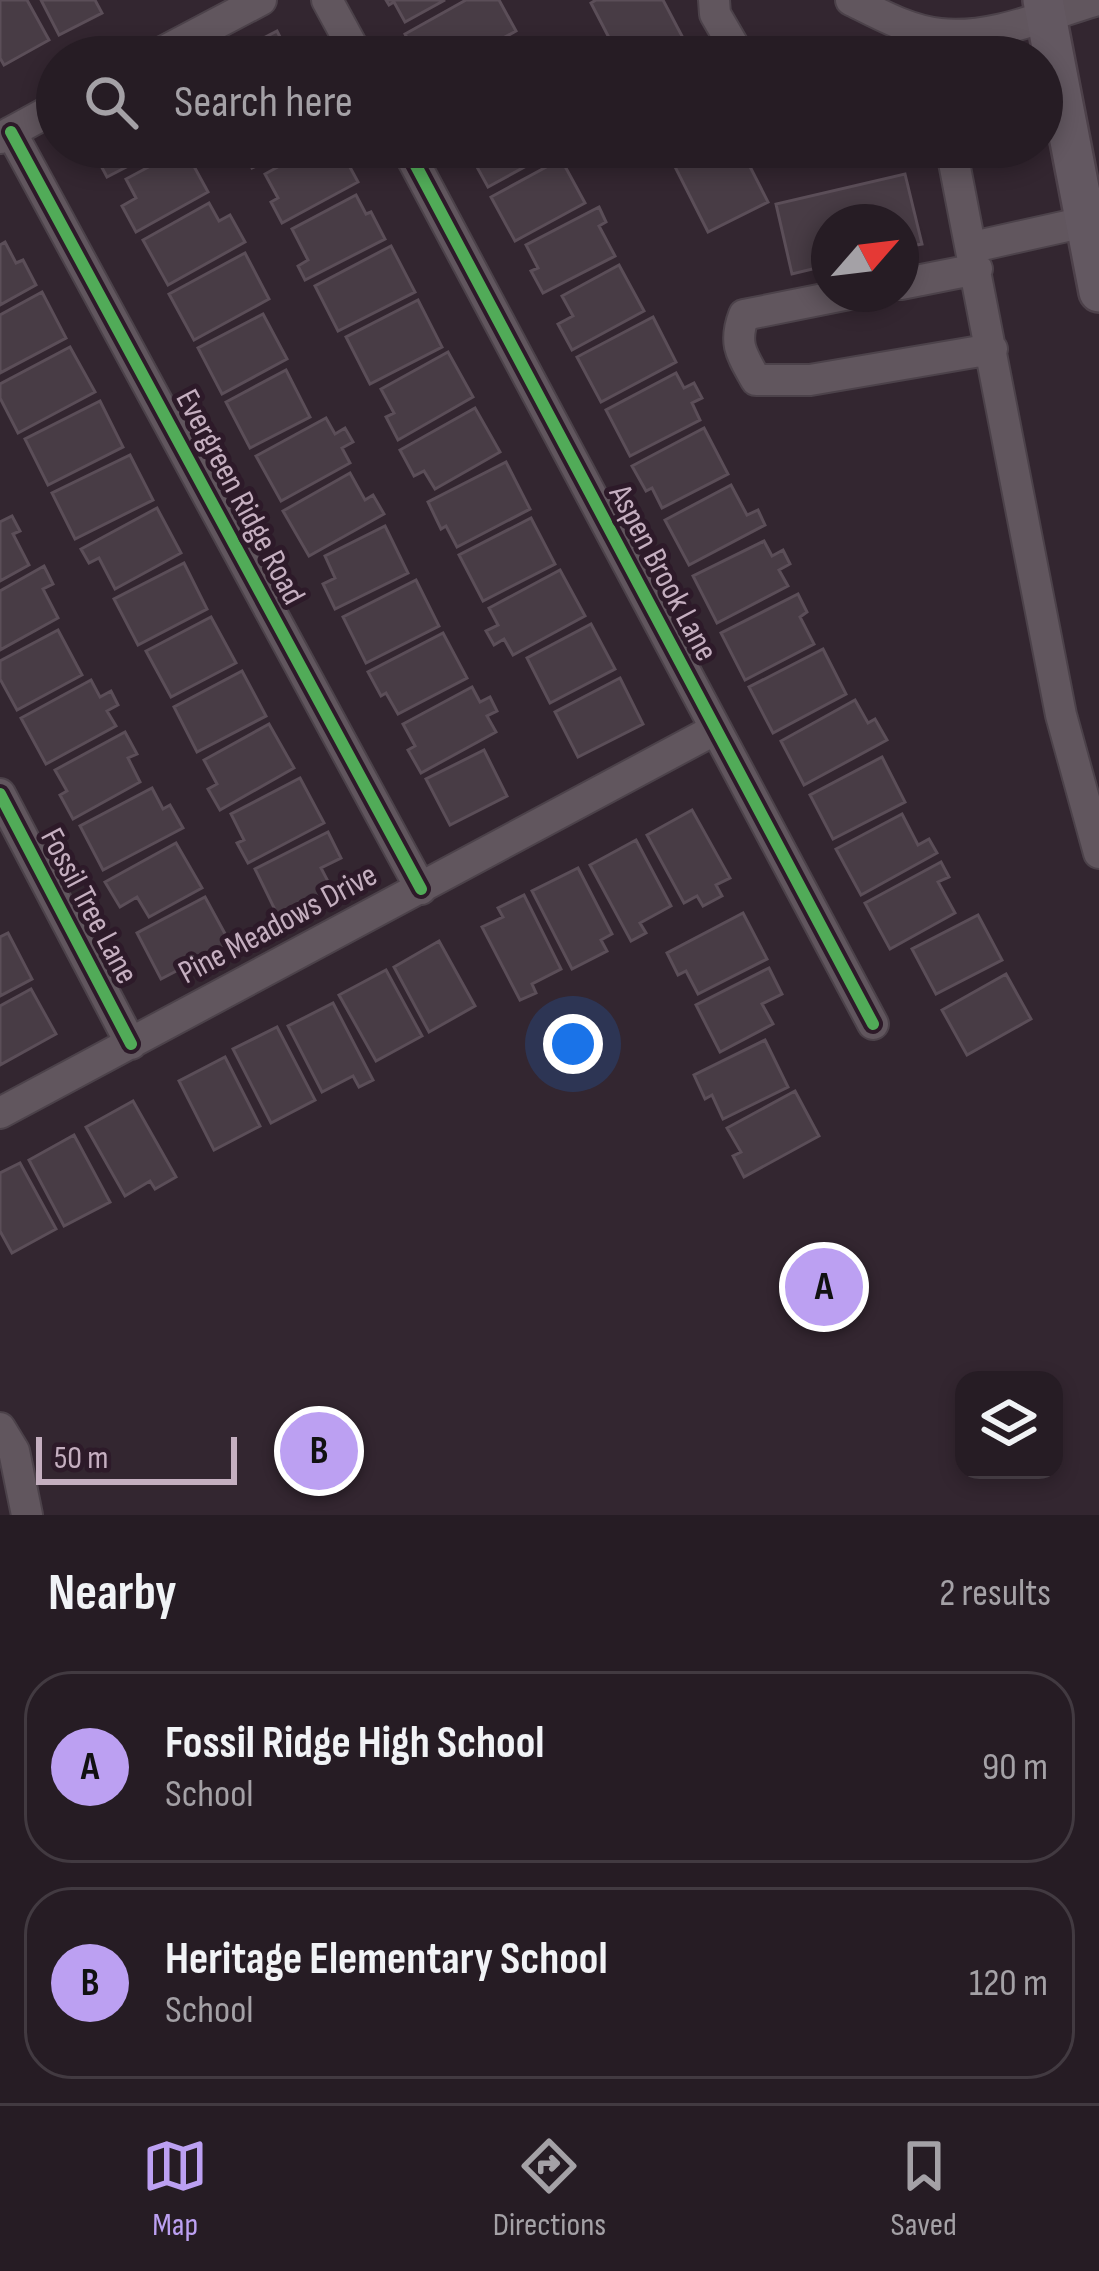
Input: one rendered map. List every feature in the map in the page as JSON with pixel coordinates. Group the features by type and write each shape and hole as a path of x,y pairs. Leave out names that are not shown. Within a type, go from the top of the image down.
{"main road":[{"path":"1063,107 1099,292"}],"street":[{"path":"193,36 261,0"},
{"path":"327,0 347,36"},
{"path":"714,0 728,36"},
{"path":"851,0 900,24 940,34 975,34 1045,8 1098,0"},
{"path":"6,134 36,118"},
{"name":"Evergreen Ridge Road","path":"6,134 422,889"},
{"name":"Aspen Brook Lane","path":"417,168 873,1024"},
{"path":"956,168 1061,715 1099,853"},
{"path":"919,278 1084,222"},
{"path":"811,302 744,315 737,334 742,355 757,380 810,380 992,349"},
{"name":"Pine Meadows Drive","path":"0,1113 716,729"},
{"name":"Fossil Tree Lane","path":"0,794 131,1044"},
{"path":"0,1428 14,1451 27,1515"}],"building":[{"path":"0,0 27,0 47,36 36,36 36,47 4,65"},
{"path":"41,0 95,0 102,13 59,35"},
{"path":"386,0 445,0 405,22 394,2 389,5"},
{"path":"466,0 499,0 516,31 507,36 405,34"},
{"path":"663,0 682,36 608,36 591,3"},
{"path":"102,168 124,168 107,177"},
{"path":"147,168 195,168 208,192 136,232 122,206 136,198 126,179"},
{"path":"276,168 350,168 358,182 282,223 271,202 278,198 265,174"},
{"path":"478,168 523,168 488,187"},
{"path":"544,168 566,168 585,203 515,241 491,197"},
{"path":"676,168 751,168 768,202 708,232"},
{"path":"905,174 912,204 811,204 811,269 792,274 776,204"},
{"path":"356,195 385,239 305,280 298,266 308,260 292,229"},
{"path":"209,203 219,221 230,215 245,242 168,285 143,240"},
{"path":"599,207 606,222 599,226 615,256 543,293 531,271 538,268 526,245"},
{"path":"5,242 16,263 23,260 36,285 0,305 0,245"},
{"path":"391,246 415,292 338,331 315,286"},
{"path":"245,253 269,299 194,340 169,294"},
{"path":"619,265 644,311 572,350 558,324 573,316 562,296"},
{"path":"42,292 66,338 0,373 0,315"},
{"path":"418,300 442,347 370,384 346,337"},
{"path":"263,314 287,359 222,394 198,348"},
{"path":"653,317 676,362 601,402 577,357"},
{"path":"70,347 95,392 18,433 0,398 0,384"},
{"path":"448,352 473,397 398,440 386,417 394,413 381,389"},
{"path":"286,370 310,417 250,448 226,402"},
{"path":"676,373 684,388 694,383 702,398 692,403 700,420 630,456 606,410"},
{"path":"100,401 123,447 48,485 25,439"},
{"path":"475,408 500,452 435,489 424,471 414,476 400,450"},
{"path":"326,418 335,434 345,428 353,442 342,448 350,463 281,501 256,456"},
{"path":"704,428 728,474 662,508 632,466"},
{"path":"130,455 153,500 75,539 52,493"},
{"path":"506,462 530,509 457,547 446,526 441,529 428,502"},
{"path":"350,473 365,500 373,495 384,514 309,556 283,511"},
{"path":"731,485 747,515 758,510 765,525 689,565 665,520"},
{"path":"157,508 181,553 115,589 99,558 89,563 81,549"},
{"path":"12,516 20,531 13,534 29,565 0,581 0,522"},
{"path":"531,518 555,564 483,601 459,555"},
{"path":"385,526 408,573 335,609 323,584 335,578 325,556"},
{"path":"764,541 772,556 783,550 790,564 779,570 788,586 717,623 693,576"},
{"path":"184,563 207,609 138,645 114,599"},
{"path":"44,566 53,584 43,589 58,618 0,650 0,591"},
{"path":"560,570 585,616 513,655 504,639 494,645 486,631 498,625 489,608"},
{"path":"416,580 439,626 366,663 343,617"},
{"path":"798,594 807,612 800,617 814,644 745,680 721,633"},
{"path":"211,617 236,663 171,697 146,651"},
{"path":"591,624 615,669 550,703 527,658"},
{"path":"58,630 82,675 17,710 0,679 0,661"},
{"path":"443,633 467,678 398,714 368,672"},
{"path":"823,649 846,694 773,733 749,687"},
{"path":"242,671 266,716 197,752 174,707"},
{"path":"620,678 643,724 578,757 555,712"},
{"path":"91,680 100,697 111,691 118,705 107,711 116,726 46,764 21,718"},
{"path":"472,687 480,702 490,697 497,711 487,716 496,732 421,773 408,750 415,746 403,724"},
{"path":"855,700 868,723 875,719 887,740 804,785 781,741"},
{"path":"269,724 294,768 220,810 208,789 217,784 204,760"},
{"path":"125,732 137,754 128,758 140,782 73,819 60,795 67,791 55,770"},
{"path":"484,750 507,796 450,825 426,779"},
{"path":"882,757 905,802 833,839 810,795"},
{"path":"300,778 324,823 248,863 237,843 244,840 231,814"},
{"path":"152,788 163,809 170,805 183,828 103,870 80,826"},
{"path":"692,810 730,878 716,885 722,896 703,906 697,896 684,903 647,835"},
{"path":"902,814 918,845 929,839 937,853 861,895 836,849"},
{"path":"328,832 341,858 321,868 332,889 278,916 255,869"},
{"path":"636,840 671,906 640,923 646,933 631,941 590,865"},
{"path":"176,843 202,888 149,917 137,897 120,907 105,882"},
{"path":"941,862 949,877 938,882 955,913 890,949 865,903"},
{"path":"578,868 612,934 601,940 607,951 572,969 532,891"},
{"path":"524,895 561,969 532,984 536,993 520,1000 482,927 503,917 498,908"},
{"path":"205,897 230,943 161,979 137,933"},
{"path":"743,913 767,959 698,994 686,971 678,975 667,953"},
{"path":"978,915 1002,960 936,994 912,949"},
{"path":"8,933 32,979 0,996 0,937"},
{"path":"439,941 475,1006 429,1032 394,967"},
{"path":"769,968 782,994 762,1004 773,1024 720,1052 696,1005"},
{"path":"386,970 422,1036 376,1061 339,995"},
{"path":"1006,974 1031,1019 967,1055 942,1010"},
{"path":"31,989 56,1034 0,1065 0,1006"},
{"path":"333,1003 373,1080 359,1087 353,1076 322,1092 288,1026"},
{"path":"277,1027 315,1100 271,1123 233,1049"},
{"path":"765,1040 788,1087 723,1119 712,1095 705,1099 694,1075"},
{"path":"225,1057 260,1126 214,1150 179,1081"},
{"path":"795,1091 819,1136 744,1177 733,1156 741,1152 727,1128"},
{"path":"133,1101 176,1177 155,1189 150,1181 125,1196 86,1127"},
{"path":"74,1135 110,1202 64,1226 29,1160"},
{"path":"20,1163 56,1229 12,1253 0,1231 0,1173"}],"cycle path":[{"path":"11,132 421,889"},
{"path":"417,168 873,1024"},
{"path":"0,794 131,1044"}],"place":[{"name":"Fossil Ridge High School","path":"824,1287"},
{"name":"Heritage Elementary School","path":"319,1451"}]}
